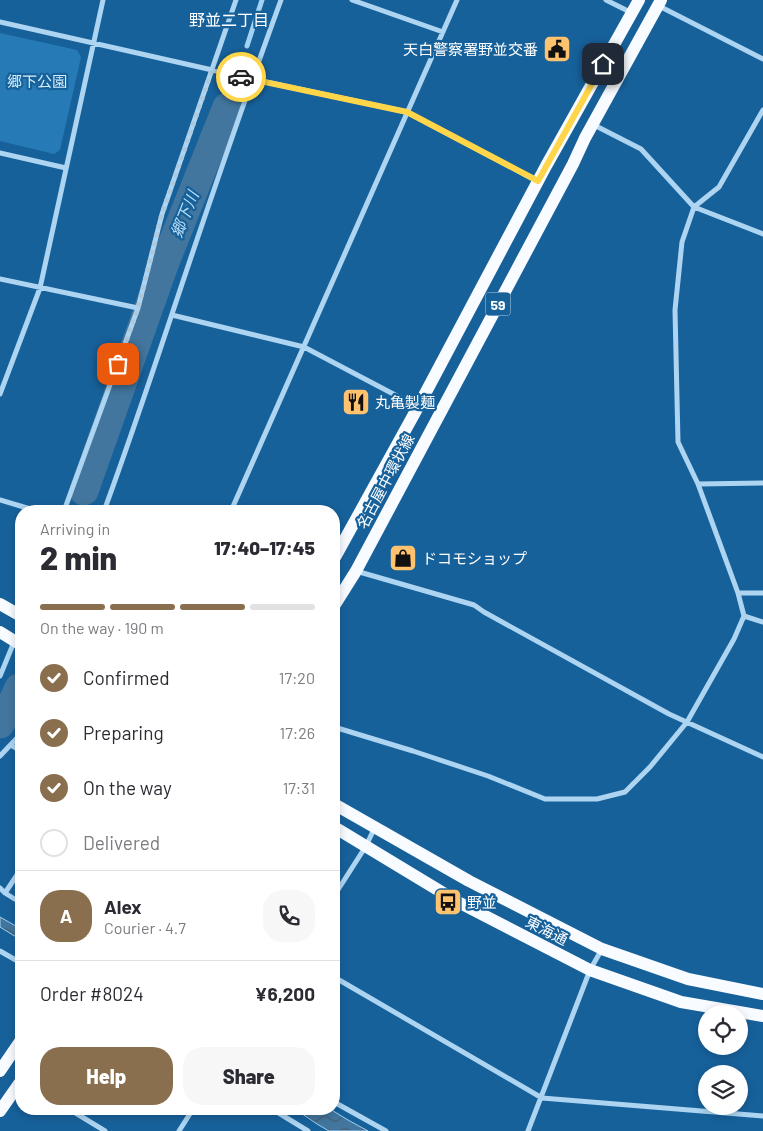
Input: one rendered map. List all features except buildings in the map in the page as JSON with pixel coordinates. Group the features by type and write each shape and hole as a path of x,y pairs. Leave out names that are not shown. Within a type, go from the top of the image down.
{"main road":[{"name":"名古屋中環状線","path":"340,548 418,407 538,181 639,0"},
{"name":"名古屋中環状線","path":"340,596 356,571 573,164 592,124 660,3"},
{"path":"0,604 15,613"},
{"path":"0,632 15,641"},
{"name":"東海通","path":"340,808 469,881 602,949 688,979 763,994"},
{"name":"東海通","path":"340,831 458,902 590,970 681,1002 763,1016"},
{"path":"0,1071 15,1049"},
{"path":"0,1111 15,1090"}],"street":[{"path":"0,394 2,383 40,288 104,0"},
{"path":"66,505 138,308 162,214 236,0"},
{"path":"106,505 129,444 252,79 282,0"},
{"path":"352,0 443,32"},
{"path":"234,505 457,0"},
{"path":"606,0 632,13"},
{"path":"660,3 763,59"},
{"path":"0,22 407,112 538,181"},
{"path":"340,729 488,776 545,799 597,799 625,792 650,768 686,722 734,639 744,616 738,593 698,484 678,442 675,310 682,242 694,207 720,188 763,110"},
{"path":"592,124 642,149 694,207 763,234"},
{"path":"0,153 66,168"},
{"path":"0,279 138,308"},
{"path":"172,315 304,347 418,407"},
{"path":"698,484 763,483"},
{"path":"0,500 17,505"},
{"path":"356,571 474,604 484,612 669,714 763,757"},
{"path":"738,593 763,593"},
{"path":"744,616 763,622"},
{"path":"0,676 15,648"},
{"path":"0,756 15,739"},
{"path":"11,744 15,747"},
{"path":"340,887 366,846 374,828"},
{"path":"5,893 15,878"},
{"path":"0,888 15,899"},
{"path":"528,1131 590,970 602,949"},
{"path":"0,951 15,959"},
{"path":"340,980 542,1098 763,1116"},
{"path":"340,1105 386,1131"},
{"path":"79,1115 104,1131"},
{"path":"179,1131 189,1115"},
{"path":"282,1115 308,1131"}],"green space":[{"name":"郷下公園","path":"0,33 77,50 81,57 60,150 54,154 0,141"}],"water":[{"path":"0,917 15,926 15,936 0,927"},
{"path":"304,1115 340,1115 368,1131 329,1131"}],"waterway":[{"name":"郷下川","path":"247,46 262,0"},
{"name":"郷下川","path":"84,491 165,262 227,107"},
{"name":"郷下川","path":"0,724 15,696"}],"way so far":[{"path":"118,364 138,308 162,214 212,70 241,77"}],"place":[{"name":"天白警察署野並交番","path":"557,49"},
{"name":"丸亀製麺","path":"356,402"},
{"name":"ドコモショップ","path":"403,558"},
{"name":"野並","path":"448,902"}],"district":[{"name":"野並二丁目","path":"229,19"}],"route":[{"path":"241,77 407,112 538,181 603,64"}]}
